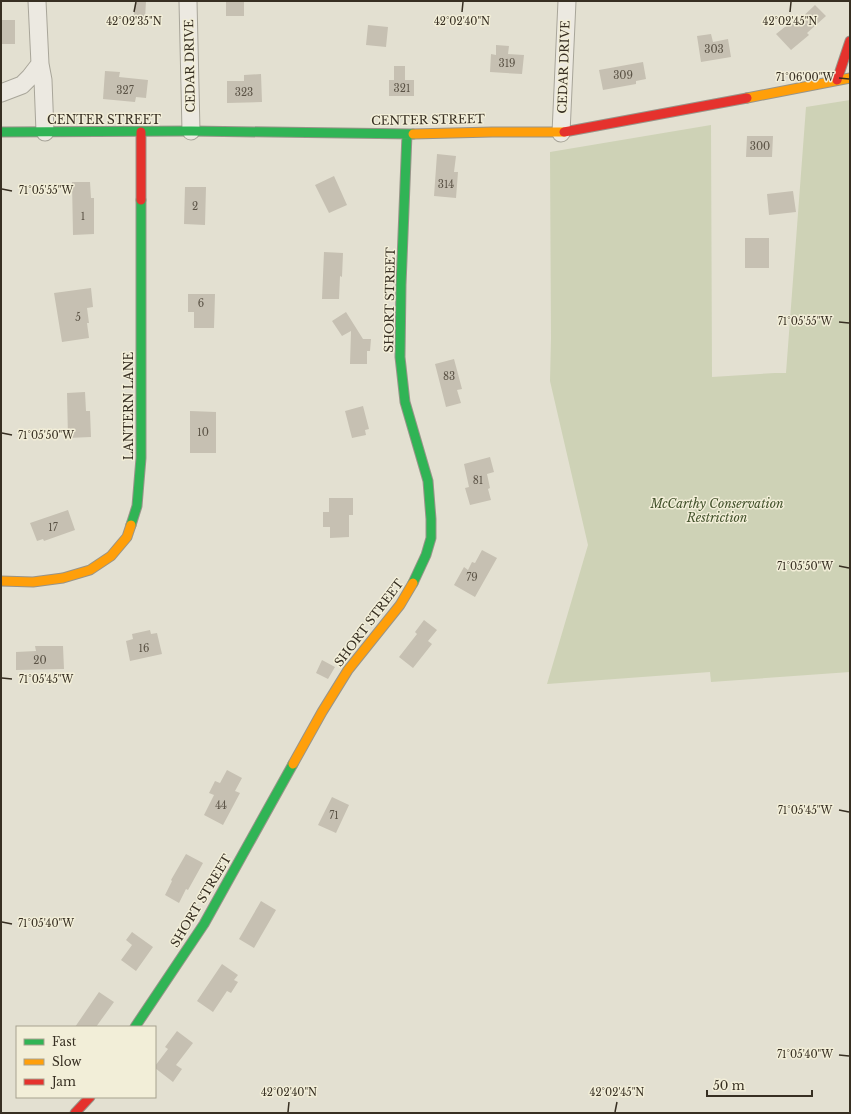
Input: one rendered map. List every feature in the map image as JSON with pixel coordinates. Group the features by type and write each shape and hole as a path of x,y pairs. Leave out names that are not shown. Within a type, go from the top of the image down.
{"main road":[{"path":"837,80 850,41"},
{"name":"CENTER STREET","path":"1,132 191,131 407,134 492,132 561,133 850,78"},
{"name":"LANTERN LANE","path":"1,581 33,582 63,578 90,570 111,556 127,536 137,506 142,458 141,132"},
{"name":"SHORT STREET","path":"136,1026 204,924 339,684 357,658 400,605 419,572 426,556 431,538 428,481 405,402 400,357 401,285 407,134"},
{"path":"75,1113 89,1098"}],"street":[{"path":"37,1 45,132"},
{"name":"CEDAR DRIVE","path":"188,1 191,131"},
{"name":"CEDAR DRIVE","path":"561,133 567,1"},
{"path":"1,93 22,85 30,78 40,64"}],"green space":[{"name":"McCarthy Conservation Restriction","path":"850,100 850,672 711,682 710,672 547,684 588,545 550,381 550,152 711,125 712,377 786,373 806,107"}],"building":[{"path":"135,1 146,1 145,19 134,18"},
{"path":"226,1 244,1 244,16 226,16"},
{"path":"815,5 826,16 807,33 809,35 791,50 776,34 795,19 797,22"},
{"path":"1,20 15,20 15,44 1,44"},
{"path":"368,25 388,27 386,47 366,45"},
{"path":"711,34 713,42 728,39 731,57 701,62 697,36"},
{"path":"496,45 509,46 508,54 524,55 522,74 490,72 491,54 496,55"},
{"path":"643,62 646,79 636,81 636,84 603,90 599,70"},
{"path":"394,66 405,66 405,80 414,80 414,96 389,96 389,80 394,80"},
{"path":"105,71 120,72 119,77 148,80 146,98 136,97 135,102 103,99"},
{"path":"261,74 262,102 227,103 227,81 244,81 244,75"},
{"path":"747,136 773,136 772,157 746,157"},
{"path":"437,154 456,156 454,172 458,172 456,198 434,196"},
{"path":"334,176 347,205 329,213 315,185"},
{"path":"72,182 90,182 91,198 94,198 94,234 73,235"},
{"path":"185,187 206,187 205,225 184,224"},
{"path":"793,191 796,212 769,215 767,194"},
{"path":"745,238 769,238 769,268 745,268"},
{"path":"324,252 343,253 339,299 322,299"},
{"path":"91,288 93,307 87,308 89,338 62,342 54,293"},
{"path":"188,294 215,294 214,328 194,328 194,312 188,312"},
{"path":"346,312 363,339 371,339 370,351 367,351 367,364 350,364 351,331 342,336 332,321"},
{"path":"454,359 462,389 457,390 461,403 446,407 435,364"},
{"path":"85,392 86,411 90,411 91,437 68,438 67,393"},
{"path":"363,406 369,429 365,430 366,435 352,438 345,411"},
{"path":"190,411 216,412 216,453 190,453"},
{"path":"490,457 494,472 487,474 490,488 488,489 491,500 470,505 465,488 469,487 464,464"},
{"path":"329,498 353,498 353,515 349,515 349,537 330,538 330,527 323,527 323,512 329,512"},
{"path":"68,510 75,530 44,541 43,539 37,541 30,523"},
{"path":"482,550 497,558 475,597 454,585 464,567 468,570 472,562 475,563"},
{"path":"424,620 437,630 428,641 432,644 413,668 399,657 417,634 415,632"},
{"path":"150,630 151,634 157,633 162,654 130,661 126,641 133,639 132,634"},
{"path":"35,646 63,646 64,669 16,670 16,652 36,651"},
{"path":"322,660 335,667 328,679 316,673"},
{"path":"227,770 242,778 235,791 240,793 223,825 204,815 214,795 209,793 215,781 220,783"},
{"path":"332,797 349,805 336,833 318,825"},
{"path":"186,854 203,863 188,890 186,889 179,903 165,895 172,881 171,880"},
{"path":"261,901 276,910 254,948 239,939"},
{"path":"132,932 153,947 136,971 121,960 132,945 126,940"},
{"path":"222,964 238,975 234,980 238,982 231,993 227,991 213,1012 197,1001"},
{"path":"99,992 114,1002 97,1026 76,1026"},
{"path":"177,1031 193,1043 176,1065 182,1069 173,1082 156,1069 156,1065 168,1049 165,1047"}],"traffic: fast":[{"path":"1,132 191,131 413,134"},
{"path":"407,134 401,285 400,357 405,402 428,481 431,519 431,538 426,555 413,583"},
{"path":"131,525 137,506 141,458 141,200"},
{"path":"136,1026 204,924 293,764"}],"traffic: slow":[{"path":"747,98 850,78"},
{"path":"413,134 564,132"},
{"path":"1,581 33,582 63,578 90,570 111,556 127,537 131,525"},
{"path":"293,764 322,712 348,670 400,605 413,583"}],"traffic: jam":[{"path":"837,80 850,41"},
{"path":"564,132 747,98"},
{"path":"141,132 141,200"},
{"path":"75,1113 89,1098"}]}
